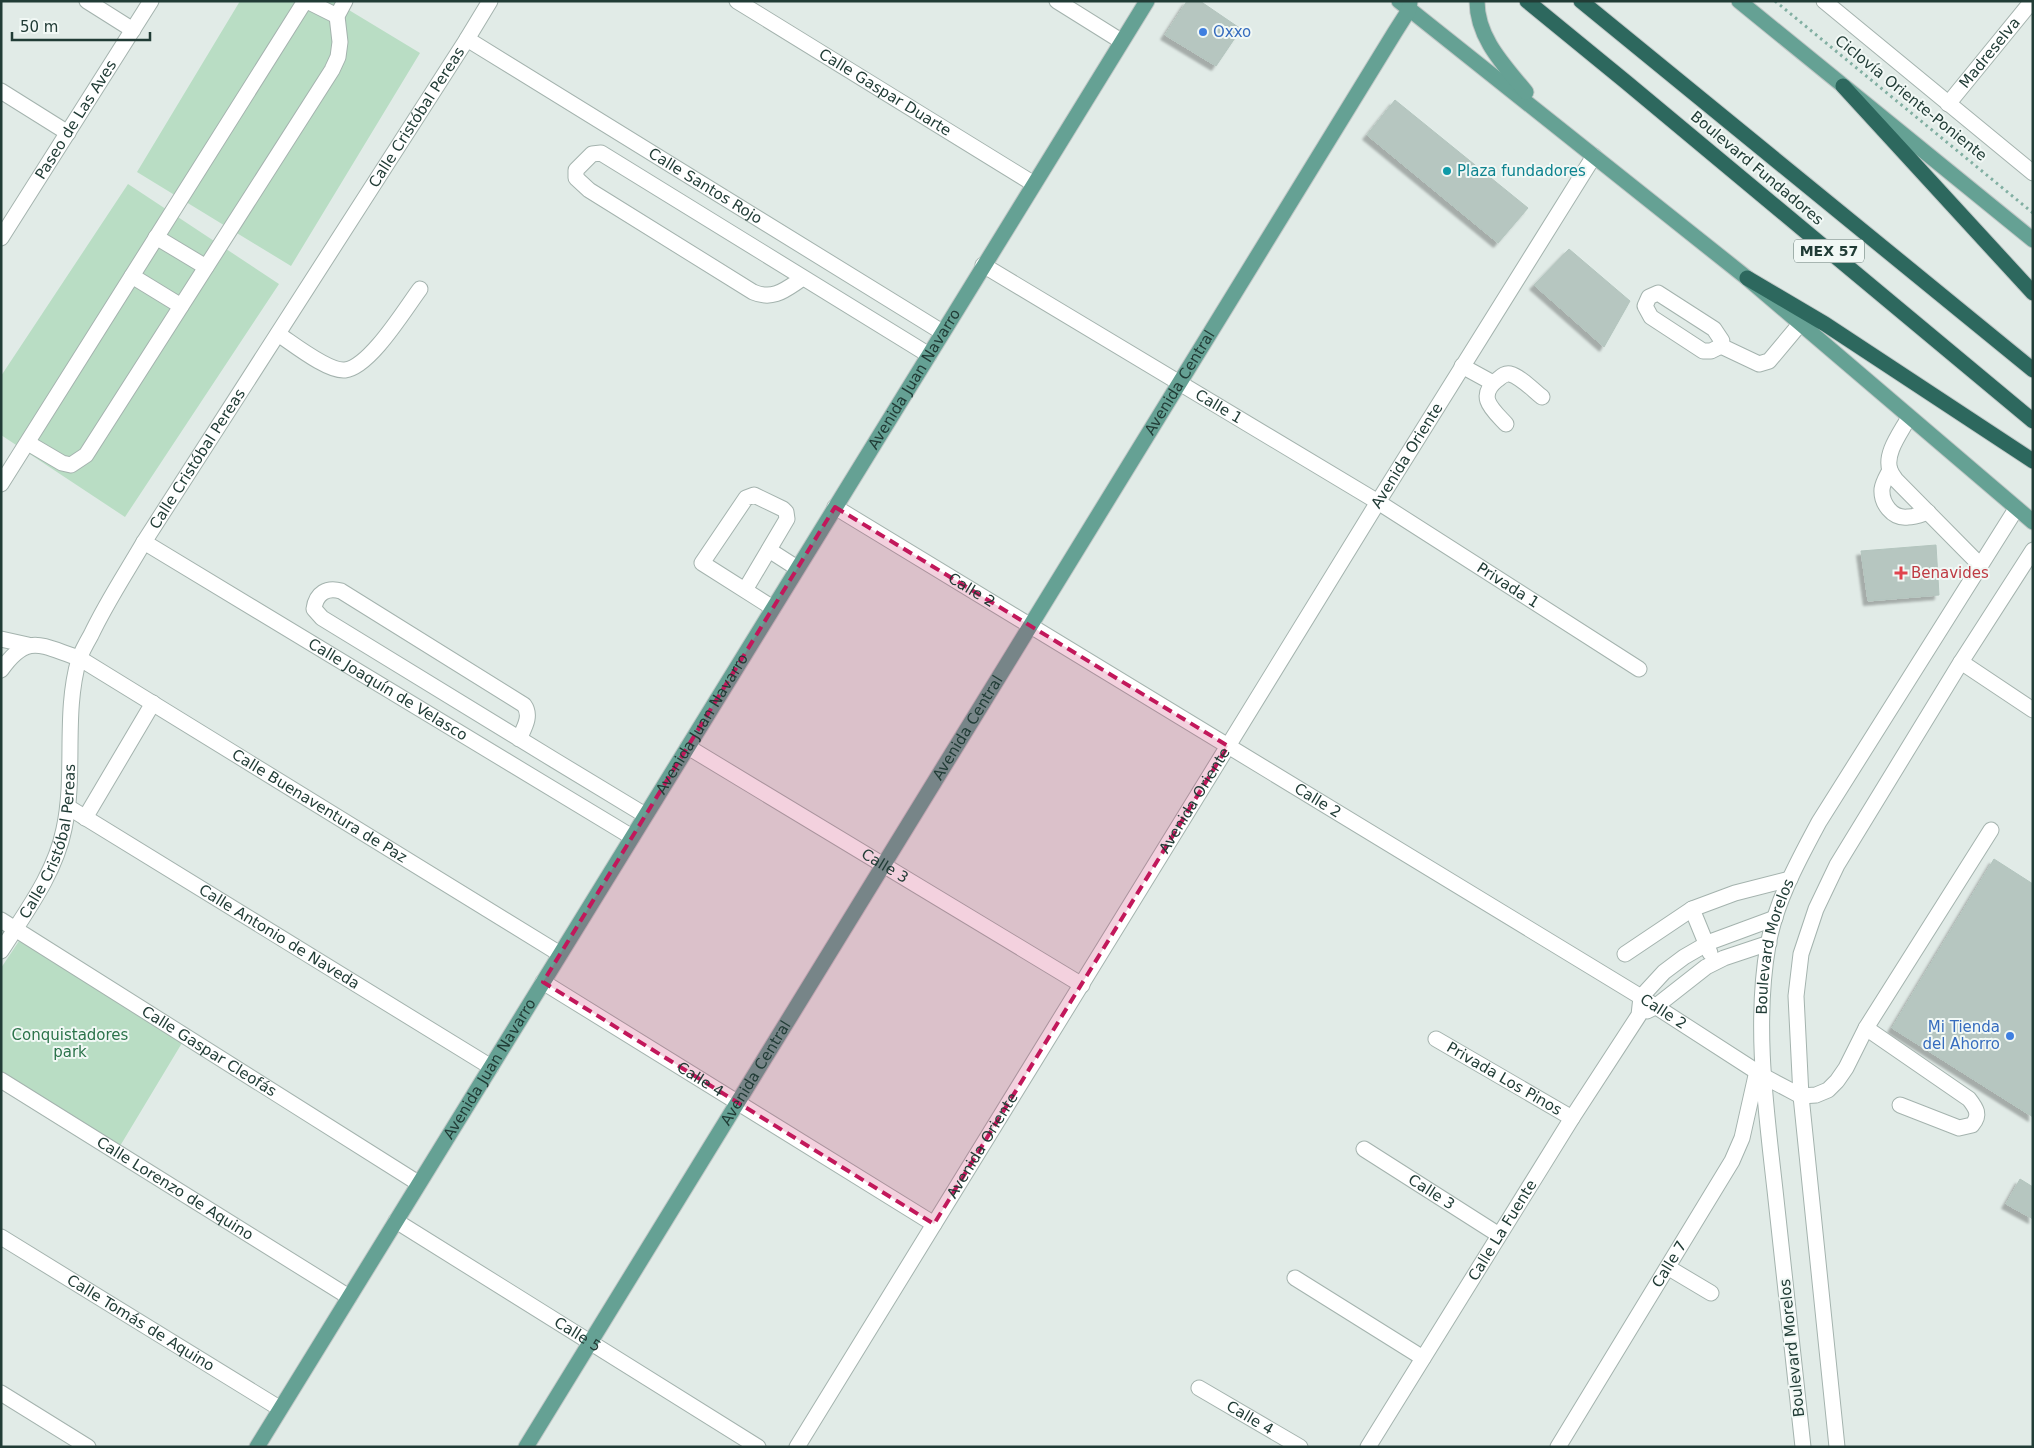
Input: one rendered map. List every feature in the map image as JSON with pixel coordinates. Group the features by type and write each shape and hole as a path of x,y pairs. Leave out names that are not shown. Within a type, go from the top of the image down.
{"highway":[{"name":"Boulevard Fundadores","path":"1527,1 2033,421"},
{"name":"Boulevard Fundadores","path":"1581,1 2033,370"},
{"path":"1843,86 2033,293"},
{"path":"1747,278 1856,344 2033,461"}],"main road":[{"name":"Avenida Juan Navarro","path":"257,1447 279,1408 1147,1"},
{"path":"1477,1 1477,16 1489,45 1556,126"},
{"path":"1739,1 2033,240"},
{"path":"1406,4 1747,278 2033,522"},
{"name":"Avenida Central","path":"526,1447 1179,383 1406,4"}],"street":[{"path":"86,1 133,30"},
{"name":"Paseo de Las Aves","path":"2,235 68,134 150,1"},
{"path":"1,484 306,1 337,16"},
{"path":"28,442 62,463 71,465 86,455 332,70 338,57 340,42 337,16 345,1"},
{"name":"Calle Gaspar Duarte","path":"737,1 1034,184"},
{"path":"1057,1 1121,41"},
{"name":"Madreselva","path":"1948,104 2032,1"},
{"name":"Calle Cristóbal Pereas","path":"1,950 50,872 64,830 68,807 72,702 79,658 96,623 144,542 467,39 483,4"},
{"path":"1834,4 1948,104 2033,173"},
{"name":"Calle Santos Rojo","path":"467,39 942,332"},
{"path":"1,91 68,134"},
{"path":"803,278 771,296 762,296 753,292 589,190 576,178 576,170 592,154 601,153 929,354"},
{"name":"Avenida Oriente","path":"797,1447 1378,502 1594,156"},
{"path":"156,237 206,267"},
{"name":"Calle 1","path":"983,265 1378,502"},
{"path":"132,276 181,306"},
{"path":"278,334 329,366 344,370 360,364 375,350 420,289"},
{"path":"1658,293 1662,294 1714,329 1722,341 1721,346 1711,352 1703,351 1651,317 1645,306 1649,297 1658,293"},
{"path":"1721,346 1758,364 1764,364 1800,324"},
{"path":"1462,366 1493,383"},
{"path":"1506,424 1486,399 1486,394 1493,383 1502,375 1511,374 1542,397"},
{"path":"1909,417 1894,445 1889,460 1890,470 1896,480 1980,565"},
{"path":"1890,470 1882,486 1882,498 1888,510 1898,517 1907,518 1928,512"},
{"path":"745,590 787,519 783,509 757,495 750,496 728,523 702,563 773,608"},
{"name":"Privada 1","path":"1378,502 1638,669"},
{"name":"Calle 2","path":"835,507 1641,997 1761,1074 1801,1096"},
{"name":"Boulevard Morelos","path":"1803,1447 1761,1074 1764,976 1769,943 1775,918 1790,879 1819,822 2016,509"},
{"name":"Calle Joaquín de Velasco","path":"144,542 632,837"},
{"path":"769,550 797,568"},
{"name":"Boulevard Morelos","path":"1837,1447 1801,1096 1796,996 1801,954 1816,909 1837,865 1961,662 2033,550"},
{"path":"520,739 528,718 524,705 341,591 327,590 322,593 315,603 314,608 322,618 520,739 645,815"},
{"name":"Calle Buenaventura de Paz","path":"1,639 28,645 38,645 79,658 560,954"},
{"path":"1,670 19,649 28,645"},
{"path":"1961,662 2033,710"},
{"path":"85,818 153,703"},
{"name":"Calle 3","path":"688,747 1082,985"},
{"name":"Calle Antonio de Naveda","path":"68,807 491,1067"},
{"path":"1801,1096 1816,1095 1828,1090 1837,1081 1866,1028 1991,830"},
{"path":"1625,954 1692,909 1735,893 1790,879"},
{"path":"1692,909 1715,963"},
{"path":"1641,997 1664,972 1684,957 1706,945 1775,918"},
{"name":"Calle Gaspar Cleofás","path":"1,920 418,1183"},
{"path":"1639,1015 1656,1007 1706,967 1769,943"},
{"name":"Calle 4","path":"543,982 934,1224"},
{"name":"Calle La Fuente","path":"1368,1447 1572,1118 1639,1015 1641,997"},
{"path":"1866,1028 1969,1099 1978,1116 1972,1125 1959,1128 1900,1105"},
{"name":"Privada Los Pinos","path":"1436,1039 1572,1118"},
{"name":"Calle 7","path":"1558,1447 1732,1162 1742,1138 1761,1074"},
{"name":"Calle Lorenzo de Aquino","path":"1,1080 349,1297"},
{"name":"Calle 3","path":"1364,1150 1499,1236"},
{"name":"Calle 5","path":"396,1221 758,1447"},
{"name":"Calle Tomás de Aquino","path":"1,1237 279,1408"},
{"path":"1669,1268 1711,1293"},
{"path":"1295,1278 1423,1358"},
{"name":"Calle 4","path":"1199,1388 1300,1447"},
{"path":"1,1393 88,1447"}],"path":[{"name":"Ciclovía Oriente-Poniente","path":"1774,1 2033,213"}],"highlighted area":[{"path":"835,507 1228,746 934,1224 543,982"}],"green space":[{"path":"240,1 334,1 420,53 291,266 137,172"},
{"path":"128,184 279,284 125,517 1,435 1,376"},
{"name":"Conquistadores park","path":"23,935 185,1038 117,1151 1,1079 1,968"}],"building":[{"name":"Oxxo","path":"1187,1 1200,1 1241,29 1216,66 1165,35"},
{"name":"Plaza fundadores","path":"1395,100 1528,208 1498,243 1367,135"},
{"path":"1569,249 1630,301 1604,347 1534,285"},
{"name":"Benavides","path":"1936,545 1939,595 1868,601 1861,551"},
{"path":"1994,859 2033,884 2033,1117 1892,1028"},
{"path":"2020,1179 2033,1187 2033,1219 2006,1204"}],"place":[{"name":"Oxxo","path":"1203,32"},
{"name":"Plaza fundadores","path":"1447,171"},
{"name":"Benavides","path":"1901,573"},
{"name":"Mi Tienda del Ahorro","path":"2010,1036"}]}
